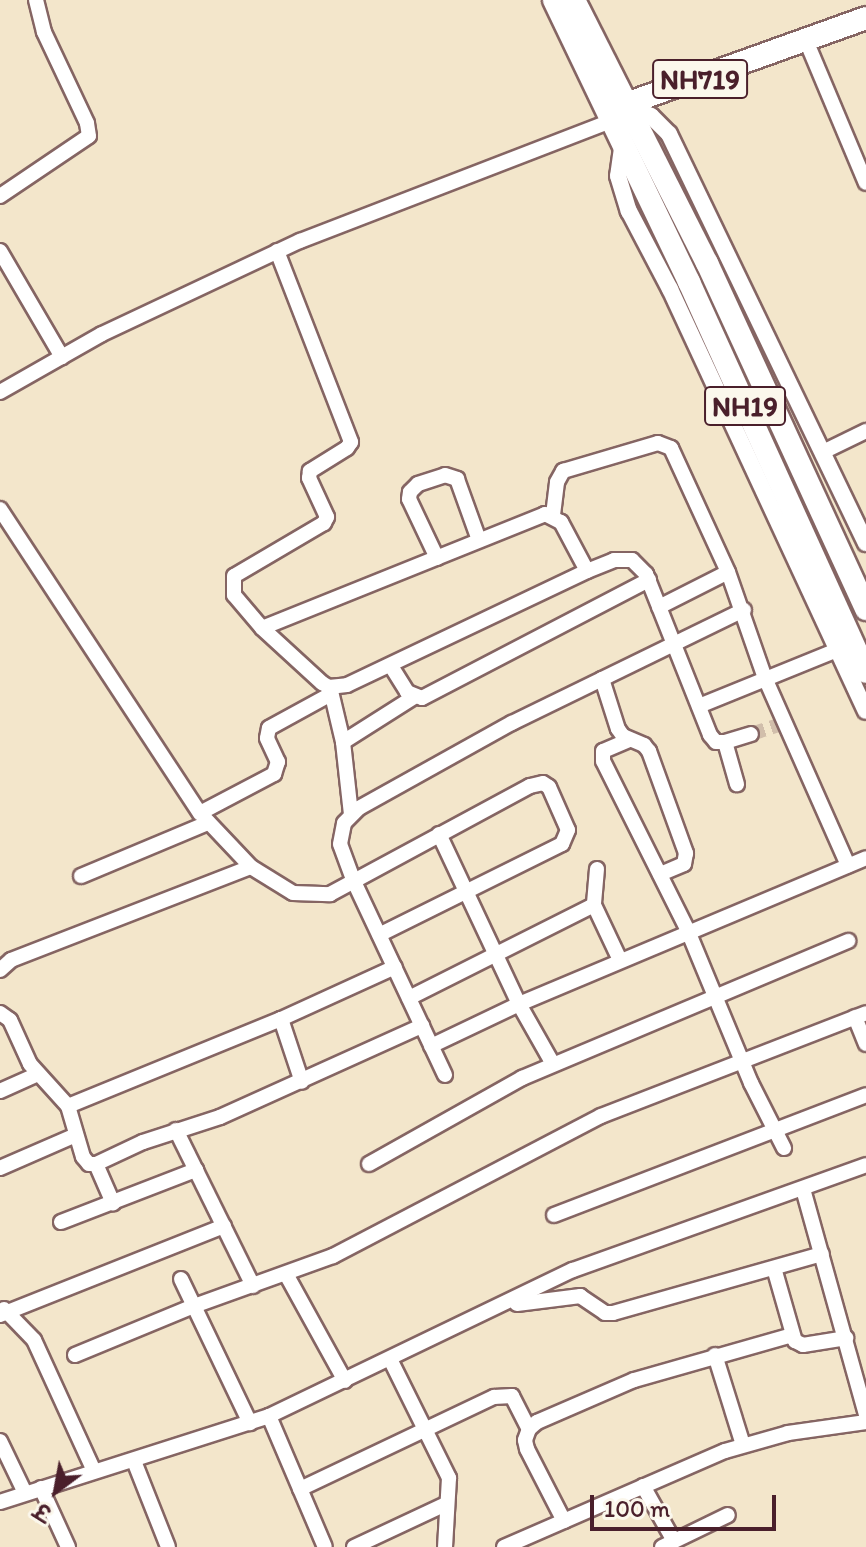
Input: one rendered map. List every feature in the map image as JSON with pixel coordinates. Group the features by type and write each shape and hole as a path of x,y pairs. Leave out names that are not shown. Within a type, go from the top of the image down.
{"highway":[{"name":"NH19","path":"554,0 707,263 866,609"},
{"name":"NH19","path":"574,0 619,112 623,141 866,672"},
{"name":"NH719","path":"619,112 774,54 804,38 866,18"},
{"name":"NH719","path":"774,54 810,50 866,33"}],"street":[{"path":"0,196 89,136 87,123 44,32 36,0"},
{"path":"810,50 866,183"},
{"path":"0,392 62,357 277,251 619,112 651,116 669,134 866,543"},
{"path":"623,141 618,176 629,211 670,289 866,711"},
{"path":"0,251 62,357"},
{"path":"277,251 351,442 310,471 309,478 327,517 324,523 234,576 234,595 262,628 330,690 343,742 351,814"},
{"path":"823,452 866,431"},
{"path":"553,515 557,482 563,471 665,443 676,458 728,572 782,724 848,865"},
{"path":"437,558 409,499 410,492 418,484 445,475 457,479 479,540"},
{"path":"0,509 204,818 251,867 293,893 314,896 330,894 537,783 549,787 567,822 567,838 562,844 379,935"},
{"path":"262,628 535,517 553,515 561,522 587,571"},
{"path":"81,876 204,818 274,774 278,762 267,738 269,728 330,690 391,666 587,571 624,559 641,565 649,580 710,735 716,742 725,742 751,734"},
{"path":"659,607 728,572"},
{"path":"343,742 414,697 430,694 649,580"},
{"path":"445,1075 354,882 340,844 344,823 351,814 512,723 744,610"},
{"path":"699,706 837,650"},
{"path":"391,666 407,692 414,697"},
{"path":"602,679 618,729 629,740 644,745 649,751 686,853 684,864 660,874"},
{"path":"629,740 607,748 601,757 688,931 742,1060 784,1148"},
{"path":"725,742 737,784"},
{"path":"439,834 519,1004 553,1064"},
{"path":"431,1046 620,960 866,858"},
{"path":"0,970 11,960 251,867"},
{"path":"597,869 594,905 620,960"},
{"path":"409,998 594,905"},
{"path":"369,1164 553,1064 848,941"},
{"path":"68,1106 281,1019 395,967"},
{"path":"0,1013 10,1020 38,1074 68,1106 83,1157 89,1164 96,1164 176,1130 220,1117 422,1026"},
{"path":"75,1355 194,1306 333,1256 601,1116 742,1060 861,1015 866,1044"},
{"path":"281,1019 302,1082"},
{"path":"0,1091 38,1074"},
{"path":"554,1215 866,1095"},
{"path":"176,1130 253,1286"},
{"path":"0,1168 76,1135"},
{"path":"96,1164 113,1203"},
{"path":"0,1502 269,1416 507,1305 573,1270 866,1165"},
{"path":"61,1222 196,1170"},
{"path":"803,1189 866,1415"},
{"path":"94,1471 34,1340 3,1311 224,1226"},
{"path":"507,1305 580,1296 605,1313 613,1313 822,1254"},
{"path":"774,1268 792,1335 803,1345 846,1338"},
{"path":"286,1274 345,1381"},
{"path":"181,1279 250,1423"},
{"path":"529,1429 615,1387 715,1355 792,1335"},
{"path":"715,1355 743,1445"},
{"path":"390,1359 423,1431 449,1478 445,1547"},
{"path":"300,1489 505,1394 517,1401 529,1429 525,1440 527,1449 564,1521"},
{"path":"269,1416 325,1547"},
{"path":"504,1547 743,1445 788,1433 866,1422"},
{"path":"0,1441 25,1493"},
{"path":"134,1461 168,1547"},
{"path":"643,1486 668,1544 728,1515"},
{"path":"41,1488 68,1547"},
{"path":"354,1547 446,1504"}],"tunnel":[{"path":"751,734 778,725"}]}
